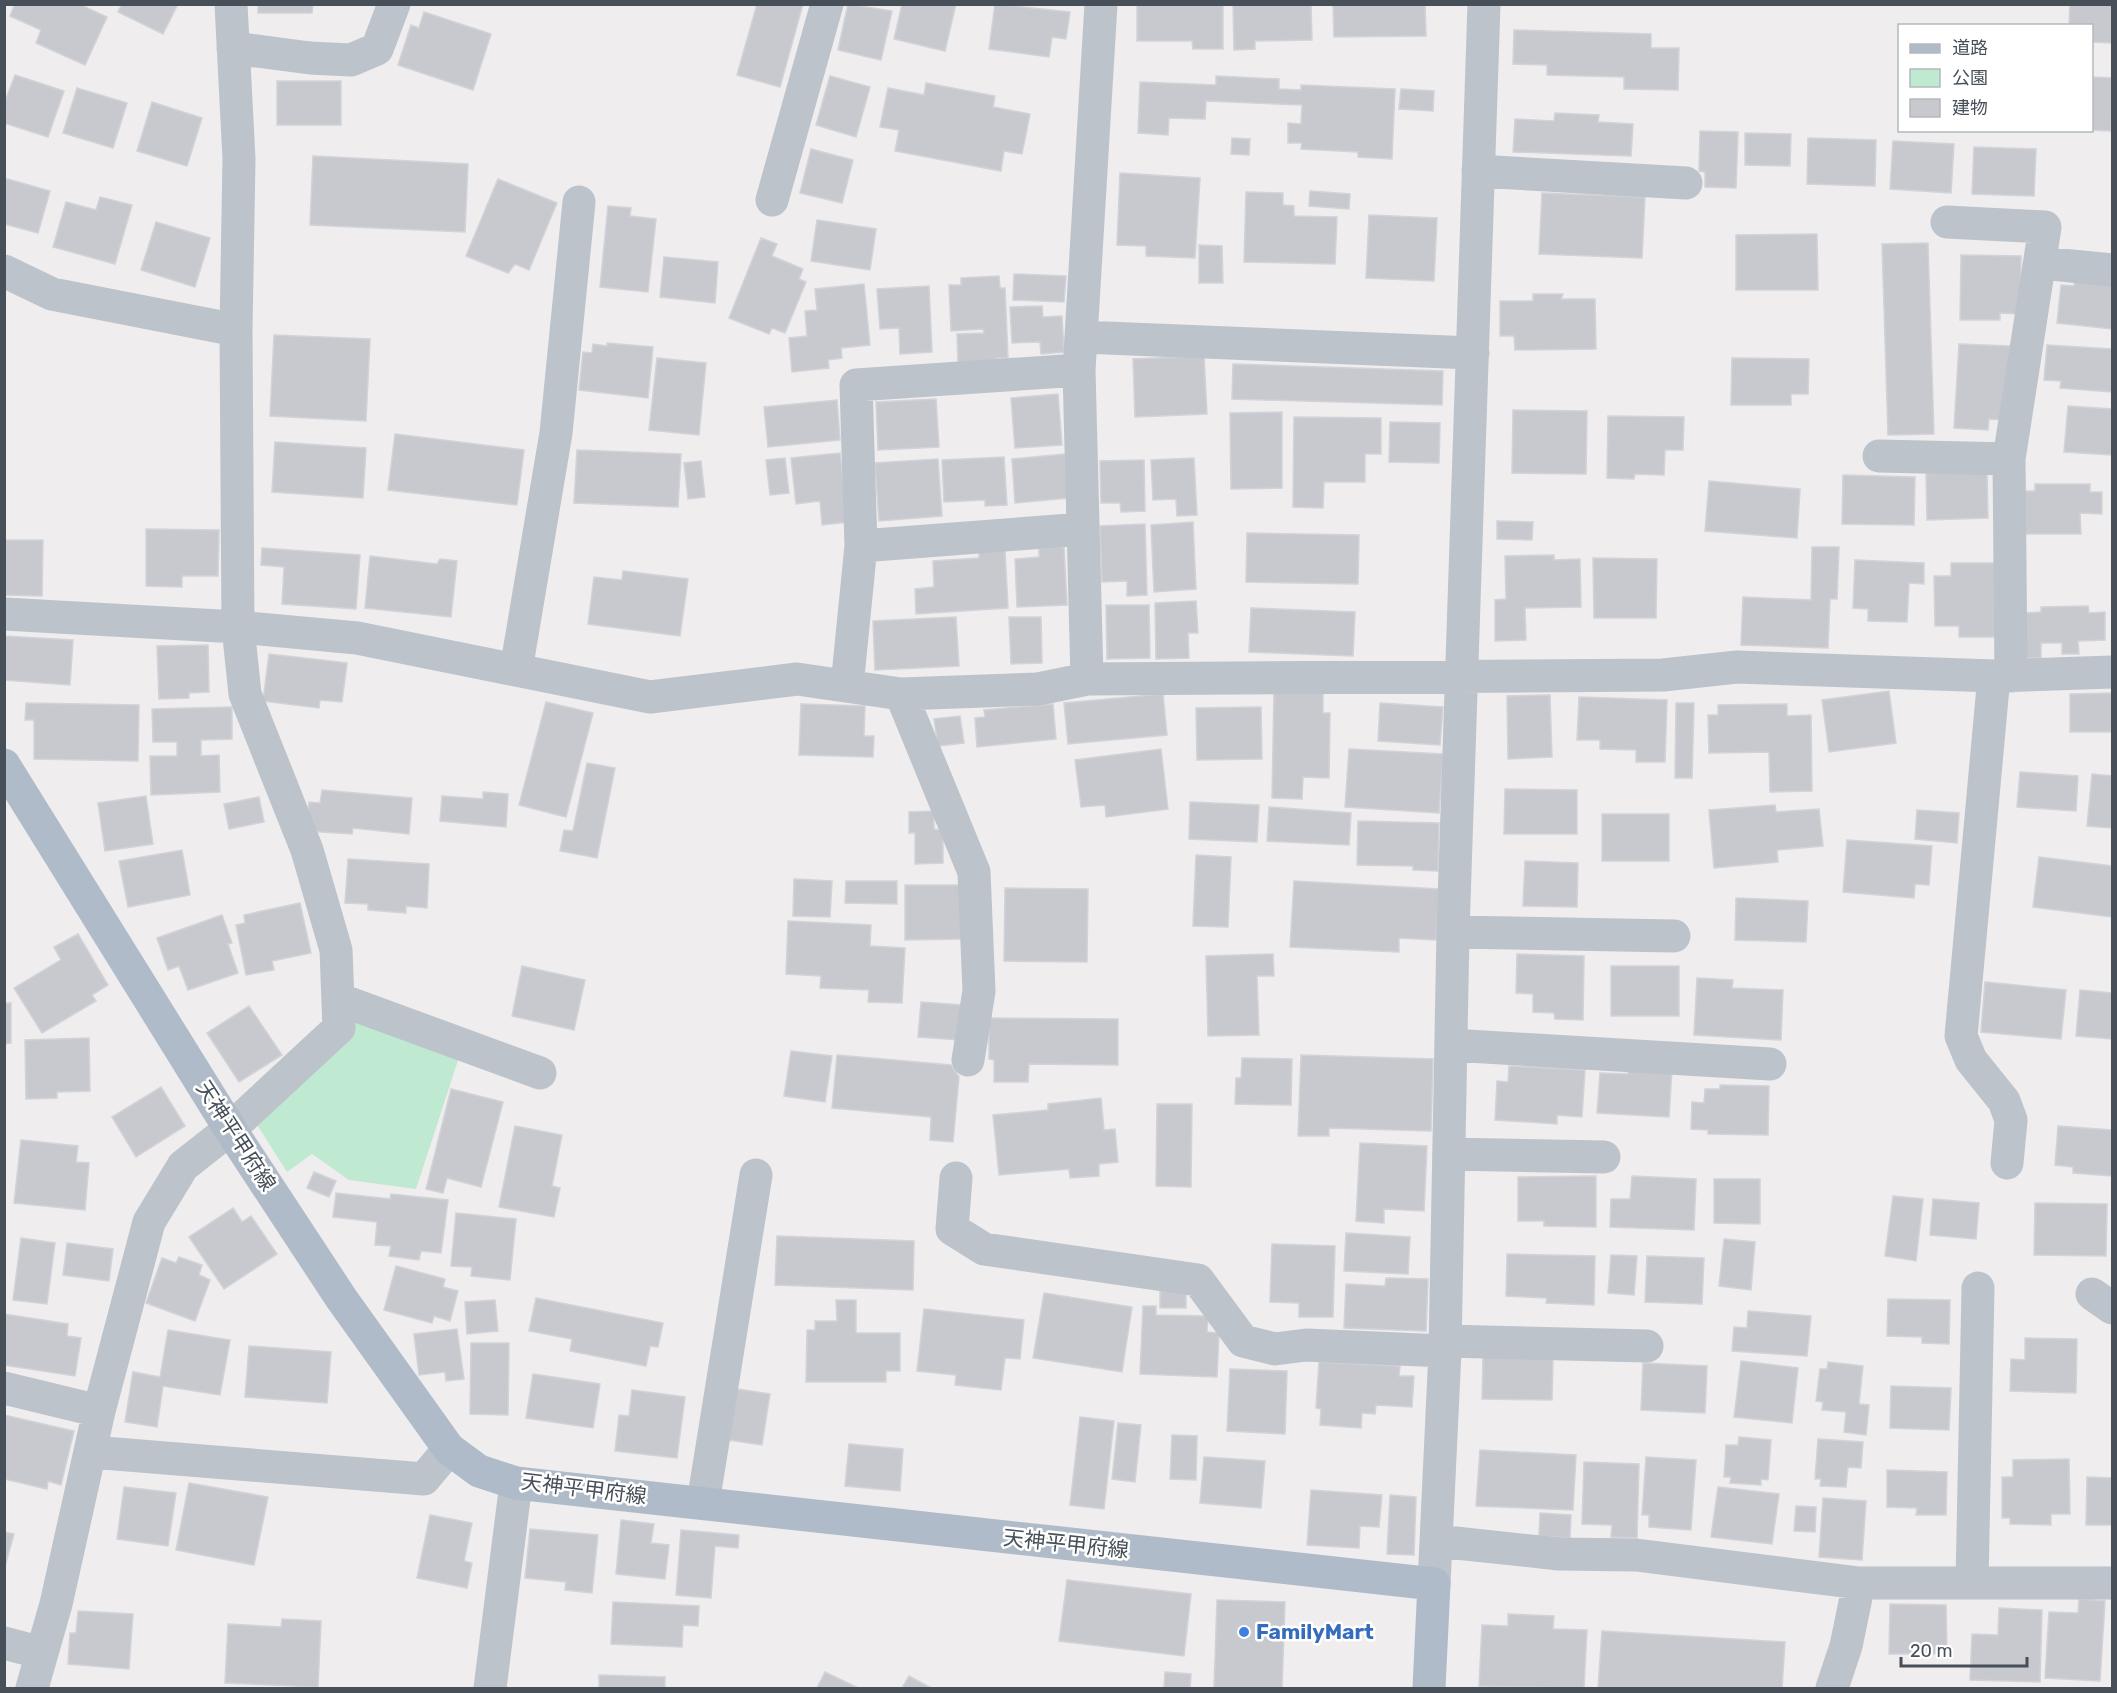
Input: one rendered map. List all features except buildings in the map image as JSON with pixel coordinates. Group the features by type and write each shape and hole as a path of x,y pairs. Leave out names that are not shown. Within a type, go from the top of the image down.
{"main road":[{"name":"天神平甲府線","path":"4,765 230,1129 341,1298 448,1449 479,1471 516,1483 1434,1584"},
{"path":"1429,1689 1434,1584"}],"street":[{"path":"32,1689 91,1452 99,1411 149,1222 183,1167 230,1129 339,1028 336,950 307,850 245,694 238,627 236,330 239,159 231,4"},
{"path":"234,48 310,58 351,60 377,49 394,4"},
{"path":"772,200 827,4"},
{"path":"1087,679 1079,370 1101,4"},
{"path":"1434,1584 1445,1346 1453,932 1485,4"},
{"path":"1478,171 1686,183"},
{"path":"516,670 556,434 579,202"},
{"path":"1947,222 2045,227 2009,459 2002,676 1961,1036 1971,1060 2004,1101 2011,1120 2007,1163"},
{"path":"2041,263 2112,270"},
{"path":"4,271 52,294 236,330"},
{"path":"1082,337 1473,353"},
{"path":"847,686 861,546 856,385 1079,370"},
{"path":"1879,456 2009,459"},
{"path":"861,546 1083,529"},
{"path":"4,614 238,627 357,638 651,697 797,680 901,693 1038,689 1087,679 1663,675 1737,667 2002,676 2112,672"},
{"path":"901,693 974,872 979,991 968,1060"},
{"path":"1453,932 1674,936"},
{"path":"338,999 540,1073"},
{"path":"1451,1045 1770,1064"},
{"path":"1449,1154 1604,1157"},
{"path":"703,1503 756,1175"},
{"path":"956,1178 952,1229 984,1249 1198,1280 1242,1341 1275,1349 1306,1345 1647,1346"},
{"path":"1972,1583 1978,1288"},
{"path":"4,1388 99,1411"},
{"path":"91,1452 424,1479 448,1449"},
{"path":"490,1689 516,1483"},
{"path":"1437,1541 1559,1554 1636,1555 1859,1583 2112,1582"},
{"path":"1832,1689 1846,1646 1859,1583"},
{"path":"4,1643 42,1653"}],"green space":[{"path":"362,1008 463,1045 416,1189 349,1180 312,1154 287,1172 249,1112"}],"place":[{"name":"FamilyMart","path":"1244,1632"}]}
